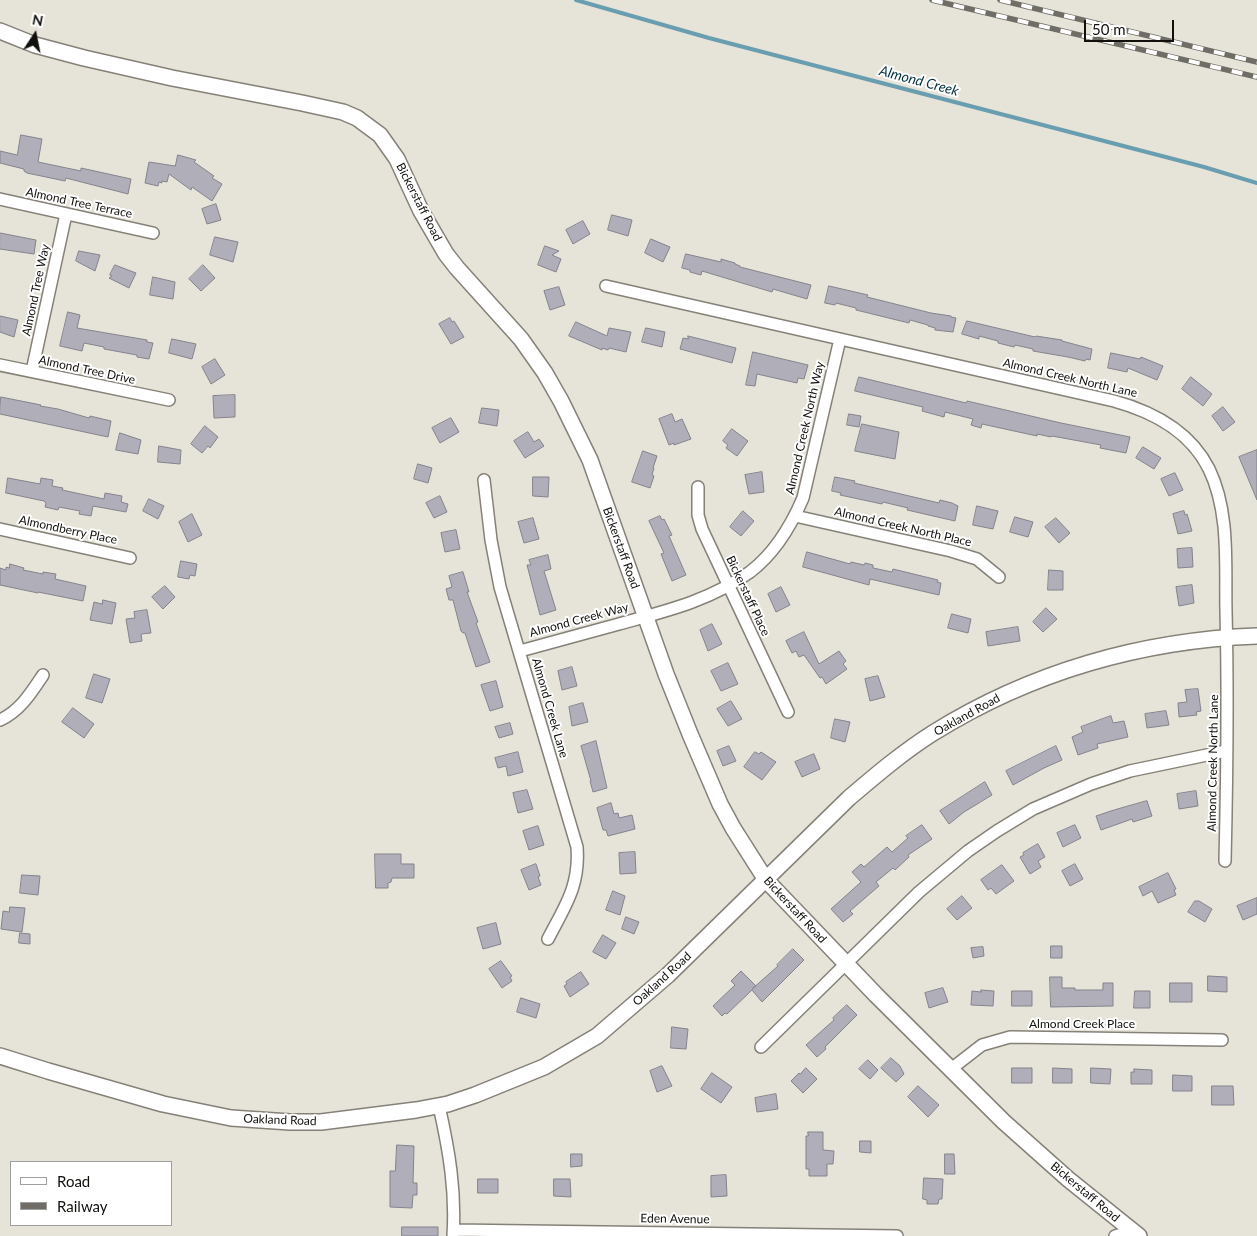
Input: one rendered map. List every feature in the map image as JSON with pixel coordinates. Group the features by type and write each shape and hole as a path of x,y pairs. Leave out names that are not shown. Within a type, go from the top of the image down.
{"street":[{"name":"Bickerstaff Road","path":"0,31 34,45 93,60 172,78 343,112 358,118 380,135 397,159 421,211 446,254 521,339 545,373 561,401 590,460 670,683 720,804 766,880 950,1069 1012,1129 1068,1179 1135,1233"},
{"name":"Almond Tree Terrace","path":"0,199 153,233"},
{"name":"Almond Tree Way","path":"32,371 66,214"},
{"name":"Almond Creek North Lane","path":"606,286 1114,401 1150,413 1175,428 1191,443 1203,459 1216,486 1224,529 1227,638 1225,861"},
{"name":"Almond Creek North Way","path":"646,617 706,598 751,571 771,551 795,516 803,498 840,339"},
{"name":"Almond Tree Drive","path":"0,365 169,400"},
{"name":"Almond Creek Lane","path":"484,480 491,540 500,587 576,847 577,870 573,889 548,939"},
{"name":"Bickerstaff Place","path":"698,487 698,515 702,529 788,712"},
{"name":"Almond Creek North Place","path":"795,516 977,559 999,577"},
{"name":"Almondberry Place","path":"0,529 130,558"},
{"name":"Almond Creek Way","path":"520,651 646,617"},
{"name":"Oakland Road","path":"0,1056 163,1104 231,1118 321,1122 439,1106 475,1095 544,1067 597,1036 668,975 817,828 877,773 926,738 968,713 1013,690 1084,664 1134,651 1191,641 1257,636"},
{"path":"0,720 24,702 43,675"},
{"path":"761,1047 948,866 968,850 1018,818 1072,791 1130,771 1226,751"},
{"name":"Almond Creek Place","path":"950,1069 982,1045 1010,1037 1222,1040"},
{"path":"439,1106 453,1175 454,1233"},
{"name":"Eden Avenue","path":"454,1233 896,1236"},
{"path":"1115,1236 1135,1233"}],"building":[{"path":"21,135 42,139 38,162 81,171 81,168 131,179 128,194 66,178 65,181 27,173 24,169 0,163 0,151 17,155"},
{"path":"178,155 196,160 194,162 222,184 212,201 192,187 191,190 169,174 167,182 159,182 158,186 145,183 149,162 175,166"},
{"path":"216,204 221,220 207,224 202,209"},
{"path":"612,215 632,220 628,236 608,230"},
{"path":"583,221 590,234 573,244 566,230"},
{"path":"0,233 36,240 34,254 0,249"},
{"path":"215,237 238,242 233,262 210,255"},
{"path":"651,239 670,247 663,262 645,253"},
{"path":"545,246 559,251 552,255 561,259 556,272 538,265"},
{"path":"79,251 100,255 95,271 76,261"},
{"path":"686,254 721,262 721,259 735,263 740,267 811,285 807,299 773,289 772,292 702,271 701,275 690,272 690,270 682,268"},
{"path":"115,265 136,273 129,288 109,278 112,276 110,275"},
{"path":"203,265 215,278 201,291 189,279"},
{"path":"153,277 175,282 173,299 150,295"},
{"path":"829,286 931,313 951,316 956,318 953,332 935,330 935,328 928,325 910,320 909,323 836,303 835,305 825,303"},
{"path":"559,287 565,305 550,310 544,291"},
{"path":"68,312 80,315 77,328 147,340 147,342 153,343 149,359 84,343 82,351 60,346"},
{"path":"0,316 18,320 14,337 0,332"},
{"path":"450,318 464,337 451,344 439,324"},
{"path":"967,321 1035,337 1062,340 1092,349 1090,360 1086,359 1085,361 1033,351 1033,349 1015,345 1014,347 979,336 979,339 962,334"},
{"path":"576,322 607,336 609,328 631,332 626,352 609,348 608,350 602,348 602,350 569,336"},
{"path":"646,328 665,332 662,347 642,342"},
{"path":"688,336 736,348 732,363 680,349 683,338 688,339"},
{"path":"172,339 196,344 192,359 169,353"},
{"path":"753,352 808,365 804,379 798,378 797,383 757,374 755,386 746,385"},
{"path":"1111,353 1140,359 1141,357 1163,366 1157,380 1128,368 1127,372 1108,368"},
{"path":"215,359 225,375 211,384 202,367"},
{"path":"859,377 966,403 967,401 1130,437 1126,453 1100,448 1101,445 1052,436 1037,434 1037,436 982,424 981,428 971,425 973,419 945,412 944,417 922,411 923,407 855,391"},
{"path":"1191,377 1212,394 1203,406 1182,389"},
{"path":"235,395 235,417 214,418 213,396"},
{"path":"1,397 58,409 89,418 90,416 111,421 108,437 0,414"},
{"path":"1223,407 1235,422 1223,431 1212,416"},
{"path":"482,408 499,410 497,426 479,423"},
{"path":"672,414 675,422 682,419 691,439 669,445 659,419"},
{"path":"849,414 861,416 859,427 847,425"},
{"path":"451,418 459,432 440,443 432,428"},
{"path":"862,424 899,432 895,459 855,451"},
{"path":"205,426 218,437 210,448 208,446 202,453 191,444"},
{"path":"732,429 748,441 737,456 726,448 728,445 723,441"},
{"path":"528,432 534,442 539,439 544,446 525,458 514,441"},
{"path":"120,433 141,440 138,454 116,450"},
{"path":"159,446 181,450 180,464 158,462"},
{"path":"1143,447 1161,458 1154,469 1136,458"},
{"path":"1257,450 1257,500 1239,457"},
{"path":"643,451 657,456 650,488 632,482"},
{"path":"418,464 432,468 428,483 414,479"},
{"path":"762,472 764,492 749,494 745,475"},
{"path":"1175,473 1183,490 1169,496 1161,479"},
{"path":"533,477 549,477 548,497 533,496"},
{"path":"835,477 939,503 940,500 952,503 958,506 955,521 907,510 908,508 883,502 882,504 840,495 841,493 832,491"},
{"path":"8,478 40,484 41,478 53,480 52,486 63,488 62,490 104,499 105,493 122,496 121,502 128,504 126,512 93,506 91,516 79,514 80,511 59,507 58,510 45,507 46,503 44,501 6,493"},
{"path":"440,496 447,512 434,518 426,503"},
{"path":"149,499 164,506 158,519 143,511"},
{"path":"977,506 998,511 993,529 973,525"},
{"path":"743,511 754,521 741,536 730,527"},
{"path":"1184,511 1185,515 1187,514 1192,531 1178,534 1173,514"},
{"path":"192,514 202,535 188,542 179,522"},
{"path":"660,516 662,520 664,519 672,535 669,536 686,575 672,581 661,554 664,553 649,521"},
{"path":"1015,517 1033,522 1028,537 1010,532"},
{"path":"533,518 539,539 524,543 518,522"},
{"path":"1056,518 1070,533 1059,543 1045,527"},
{"path":"456,530 460,549 445,552 441,533"},
{"path":"1192,548 1193,567 1178,568 1177,549"},
{"path":"807,552 850,564 851,562 864,565 865,563 873,565 873,568 892,572 893,569 938,580 937,582 941,583 939,595 870,579 869,585 803,567"},
{"path":"548,555 551,569 544,571 556,610 540,615 527,565 531,565 529,560"},
{"path":"181,561 197,564 195,576 190,575 189,579 178,577"},
{"path":"10,564 24,568 23,570 43,574 43,572 56,574 55,579 86,586 83,601 0,585 0,568 6,570 6,567 9,568"},
{"path":"1049,570 1063,571 1063,590 1048,590"},
{"path":"463,572 469,592 467,592 478,622 476,623 490,662 476,667 465,633 461,631 453,600 449,600 446,589 452,587 449,576"},
{"path":"1192,585 1194,603 1179,606 1176,587"},
{"path":"165,586 175,597 163,609 152,597"},
{"path":"781,587 790,605 776,612 768,594"},
{"path":"103,600 116,603 112,624 90,620 94,602 102,604"},
{"path":"1046,608 1057,619 1043,632 1033,622"},
{"path":"147,610 151,633 141,634 142,641 130,643 126,619 135,618 134,612"},
{"path":"952,614 971,619 968,633 948,628"},
{"path":"712,624 722,644 708,651 700,630"},
{"path":"1018,627 1020,641 988,646 986,632"},
{"path":"804,632 819,664 839,651 846,661 843,664 847,669 826,684 804,655 799,657 796,651 792,653 786,641"},
{"path":"728,663 738,684 721,691 711,671"},
{"path":"572,667 577,686 562,690 558,671"},
{"path":"94,674 110,679 102,703 86,698"},
{"path":"878,676 885,697 870,701 865,679"},
{"path":"496,681 503,707 490,711 481,685"},
{"path":"1198,689 1201,711 1196,712 1197,715 1179,717 1178,703 1187,702 1185,690"},
{"path":"731,701 742,719 728,726 717,709"},
{"path":"583,703 588,722 572,726 569,707"},
{"path":"73,708 94,724 84,738 62,722"},
{"path":"1166,711 1169,725 1147,728 1145,714"},
{"path":"1111,716 1113,723 1124,721 1128,737 1097,744 1098,748 1078,755 1072,737 1083,732 1081,727"},
{"path":"835,719 850,722 845,742 831,738"},
{"path":"510,723 513,734 499,738 495,727"},
{"path":"596,741 607,788 593,792 581,746"},
{"path":"729,746 736,761 723,766 717,751"},
{"path":"1056,746 1062,760 1013,785 1006,771"},
{"path":"518,752 523,772 508,776 506,766 498,768 495,758"},
{"path":"755,752 759,754 761,752 776,762 762,780 744,767"},
{"path":"814,754 820,769 802,777 795,762"},
{"path":"985,782 992,795 964,812 949,824 940,811"},
{"path":"527,790 533,809 518,813 513,793"},
{"path":"1196,791 1198,806 1179,809 1177,794"},
{"path":"1147,801 1152,816 1133,822 1132,819 1101,830 1096,816"},
{"path":"611,803 614,814 618,813 619,818 632,815 635,829 608,836 606,830 603,830 597,808"},
{"path":"922,825 932,839 908,855 909,857 895,870 893,868 876,882 879,886 850,911 853,914 843,922 831,909 861,882 852,872 861,864 864,867 887,847 892,852 908,838 906,836"},
{"path":"1075,825 1081,838 1063,847 1057,833"},
{"path":"538,826 544,845 529,850 523,831"},
{"path":"1038,844 1045,857 1038,861 1041,867 1030,874 1020,857"},
{"path":"635,852 636,873 620,874 619,853"},
{"path":"375,854 401,854 401,864 414,864 414,878 392,878 391,882 388,883 388,888 376,888"},
{"path":"536,864 541,885 529,890 521,870"},
{"path":"1075,864 1083,879 1070,886 1062,871"},
{"path":"1002,865 1014,881 996,894 991,888 988,890 981,880"},
{"path":"1168,873 1176,889 1174,890 1176,895 1158,903 1152,891 1143,896 1139,887"},
{"path":"22,875 40,876 38,895 20,893"},
{"path":"613,891 625,896 620,915 606,910"},
{"path":"962,896 972,908 957,920 947,909"},
{"path":"1257,898 1257,914 1243,920 1237,906"},
{"path":"1195,901 1199,901 1212,909 1205,922 1188,912"},
{"path":"10,907 25,908 22,932 1,929 3,911 9,912"},
{"path":"626,917 639,922 634,934 622,929"},
{"path":"496,923 501,944 483,949 477,928"},
{"path":"20,933 30,934 30,944 19,943"},
{"path":"603,935 616,943 606,959 593,952"},
{"path":"1051,946 1062,946 1062,958 1051,958"},
{"path":"983,947 984,956 973,958 971,948"},
{"path":"793,949 804,960 762,1002 752,990 727,1014 725,1013 722,1016 713,1006 735,985 731,981 741,971 756,986"},
{"path":"501,961 512,976 510,977 512,981 502,988 489,969"},
{"path":"581,972 589,984 570,997 564,986 567,984 566,982"},
{"path":"1208,976 1227,977 1227,992 1208,991"},
{"path":"1050,977 1062,977 1062,988 1075,988 1075,990 1103,990 1103,983 1113,983 1113,1006 1051,1007"},
{"path":"1170,983 1192,983 1192,1002 1170,1002"},
{"path":"943,988 948,1002 929,1008 925,993"},
{"path":"981,990 994,991 993,1006 971,1005 972,991 981,992"},
{"path":"1012,991 1032,991 1032,1006 1012,1006"},
{"path":"1135,991 1150,991 1150,1008 1134,1008"},
{"path":"521,998 540,1004 536,1018 517,1012"},
{"path":"847,1005 857,1015 817,1057 806,1045 834,1020 833,1018"},
{"path":"672,1027 688,1029 686,1049 671,1048"},
{"path":"891,1058 900,1066 904,1074 896,1082 881,1068"},
{"path":"868,1060 878,1070 870,1079 859,1069"},
{"path":"662,1066 672,1086 657,1092 650,1071"},
{"path":"806,1068 817,1079 803,1093 791,1081"},
{"path":"1012,1068 1032,1068 1032,1083 1012,1083"},
{"path":"1053,1068 1072,1069 1072,1083 1053,1083"},
{"path":"1091,1068 1111,1069 1110,1084 1091,1083"},
{"path":"1134,1069 1152,1070 1152,1084 1131,1084 1131,1072 1134,1072"},
{"path":"712,1073 732,1087 721,1103 701,1089"},
{"path":"1173,1075 1192,1076 1192,1091 1173,1091"},
{"path":"918,1086 939,1105 928,1117 908,1097"},
{"path":"1212,1086 1233,1086 1234,1105 1212,1105"},
{"path":"776,1094 778,1109 757,1112 755,1098"},
{"path":"808,1132 823,1132 823,1150 834,1151 833,1164 827,1164 827,1176 809,1176 809,1169 806,1169 806,1136 808,1136"},
{"path":"860,1141 871,1141 871,1153 860,1152"},
{"path":"397,1145 414,1146 413,1183 417,1183 417,1195 413,1195 412,1208 390,1207 390,1171 395,1171"},
{"path":"571,1154 582,1154 582,1166 571,1167"},
{"path":"945,1154 954,1154 955,1174 945,1174"},
{"path":"726,1175 727,1196 711,1197 711,1176"},
{"path":"924,1178 943,1179 942,1199 939,1199 938,1204 927,1204 927,1200 923,1199"},
{"path":"478,1179 498,1179 498,1193 478,1193"},
{"path":"554,1179 570,1179 571,1197 554,1196"},
{"path":"402,1227 438,1227 438,1236 402,1236"}],"waterway":[{"name":"Almond Creek","path":"576,0 709,38 1204,167 1257,183"}],"railway":[{"path":"932,0 1257,77"},
{"path":"1000,0 1257,62"}]}
